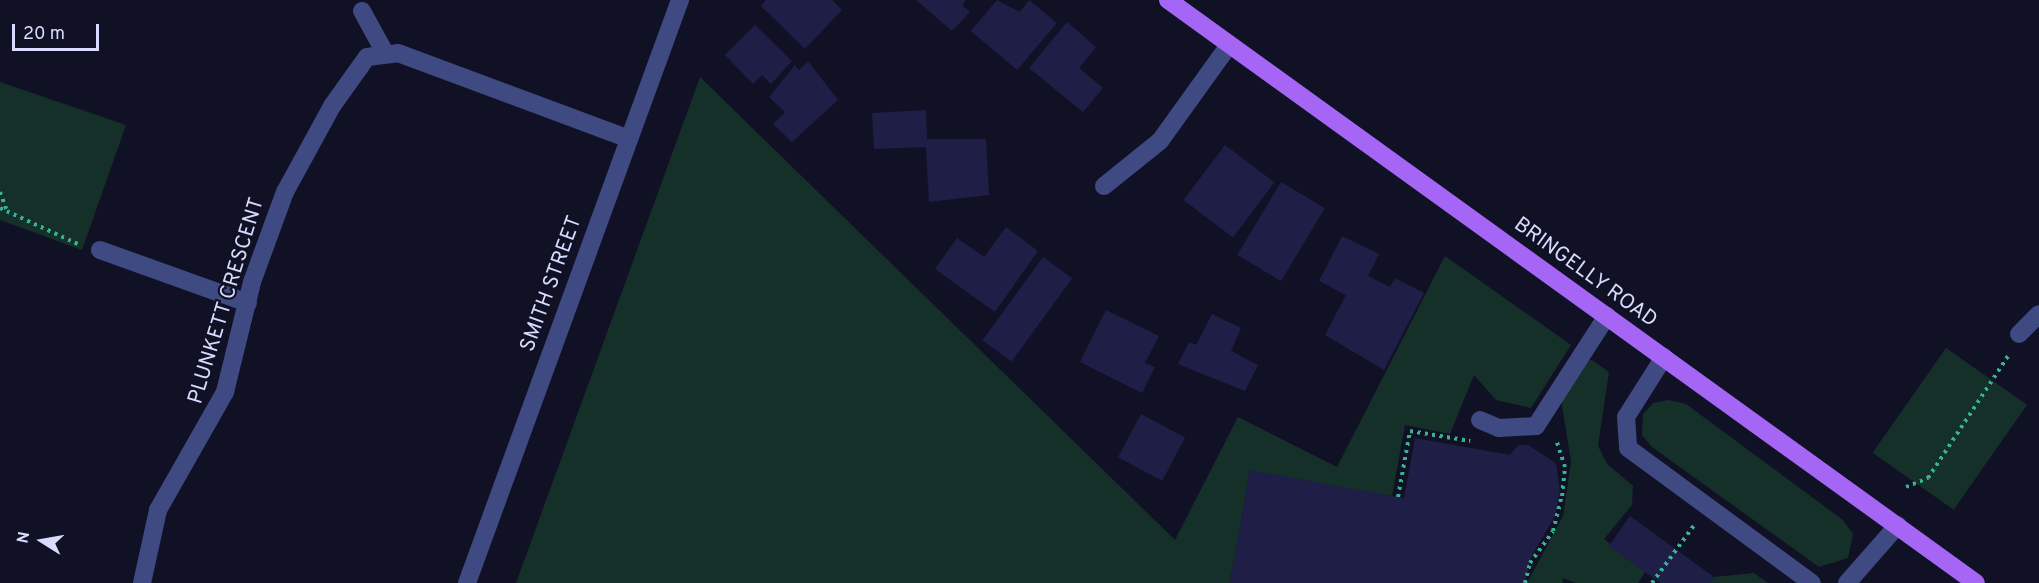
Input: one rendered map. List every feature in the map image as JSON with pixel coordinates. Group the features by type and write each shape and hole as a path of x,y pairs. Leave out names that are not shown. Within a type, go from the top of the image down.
{"main road":[{"name":"BRINGELLY ROAD","path":"1168,0 1976,583"}],"street":[{"name":"SMITH STREET","path":"467,583 680,0"},
{"path":"362,11 384,51 629,139"},
{"path":"1104,186 1160,141 1229,45"},
{"name":"PLUNKETT CRESCENT","path":"142,583 161,503 225,392 267,238 300,162 360,64 384,51"},
{"path":"100,250 248,303"},
{"path":"2019,334 2039,314"},
{"path":"1480,420 1499,428 1536,426 1607,316"},
{"path":"1664,357 1626,417 1628,448 1812,583"},
{"path":"1847,583 1898,525"}],"path":[{"path":"0,192 7,211"},
{"path":"0,208 100,250"},
{"path":"1906,487 1928,478 2002,370 2019,334"},
{"path":"1398,497 1410,431 1466,442 1480,420"},
{"path":"1525,583 1558,514 1564,467 1555,436 1536,426"},
{"path":"1652,583 1695,523"}],"green space":[{"path":"700,77 1175,540 1238,417 1337,467 1445,256 1571,345 1531,408 1496,400 1474,375 1450,434 1405,425 1392,496 1250,471 1230,583 516,583"},
{"path":"0,82 126,125 82,250 0,220"},
{"path":"1946,348 2027,405 1954,510 1873,453"},
{"path":"1592,360 1609,372 1598,446 1607,464 1633,486 1632,505 1604,539 1645,572 1638,583 1576,583 1563,578 1562,583 1527,583 1563,516 1571,462 1561,399 1581,362"},
{"path":"1669,400 1686,404 1843,520 1853,534 1848,558 1819,567 1652,447 1642,435 1643,414 1653,403"},
{"path":"1754,573 1768,583 1709,583 1714,577"}],"building":[{"path":"766,0 832,0 842,10 805,49 761,6"},
{"path":"916,0 966,0 962,5 970,12 952,31"},
{"path":"997,0 1020,12 1029,0 1057,23 1017,70 971,31"},
{"path":"1067,22 1096,47 1079,68 1103,88 1083,112 1029,68"},
{"path":"755,25 792,61 771,84 762,75 753,84 725,55"},
{"path":"808,61 838,100 792,142 773,124 785,112 769,97 795,65 799,70"},
{"path":"926,110 927,139 986,139 989,195 929,202 926,147 874,149 872,113"},
{"path":"1225,145 1275,182 1233,237 1183,200"},
{"path":"1281,182 1325,208 1281,281 1237,255"},
{"path":"1006,227 1038,251 995,312 935,269 957,238 984,257"},
{"path":"1342,236 1379,254 1368,276 1390,287 1395,278 1424,293 1384,370 1325,335 1346,295 1319,281"},
{"path":"1043,257 1072,278 1012,361 982,340"},
{"path":"1106,310 1159,336 1145,363 1155,367 1142,393 1080,362"},
{"path":"1212,314 1241,328 1231,351 1258,365 1245,391 1178,364 1189,342 1196,345"},
{"path":"1141,414 1185,437 1162,481 1118,457"},
{"path":"1415,438 1510,455 1518,445 1528,445 1556,463 1560,492 1555,516 1532,555 1525,583 1230,583 1250,470 1404,498"},
{"path":"1630,516 1714,577 1709,583 1660,583 1609,546"}]}
